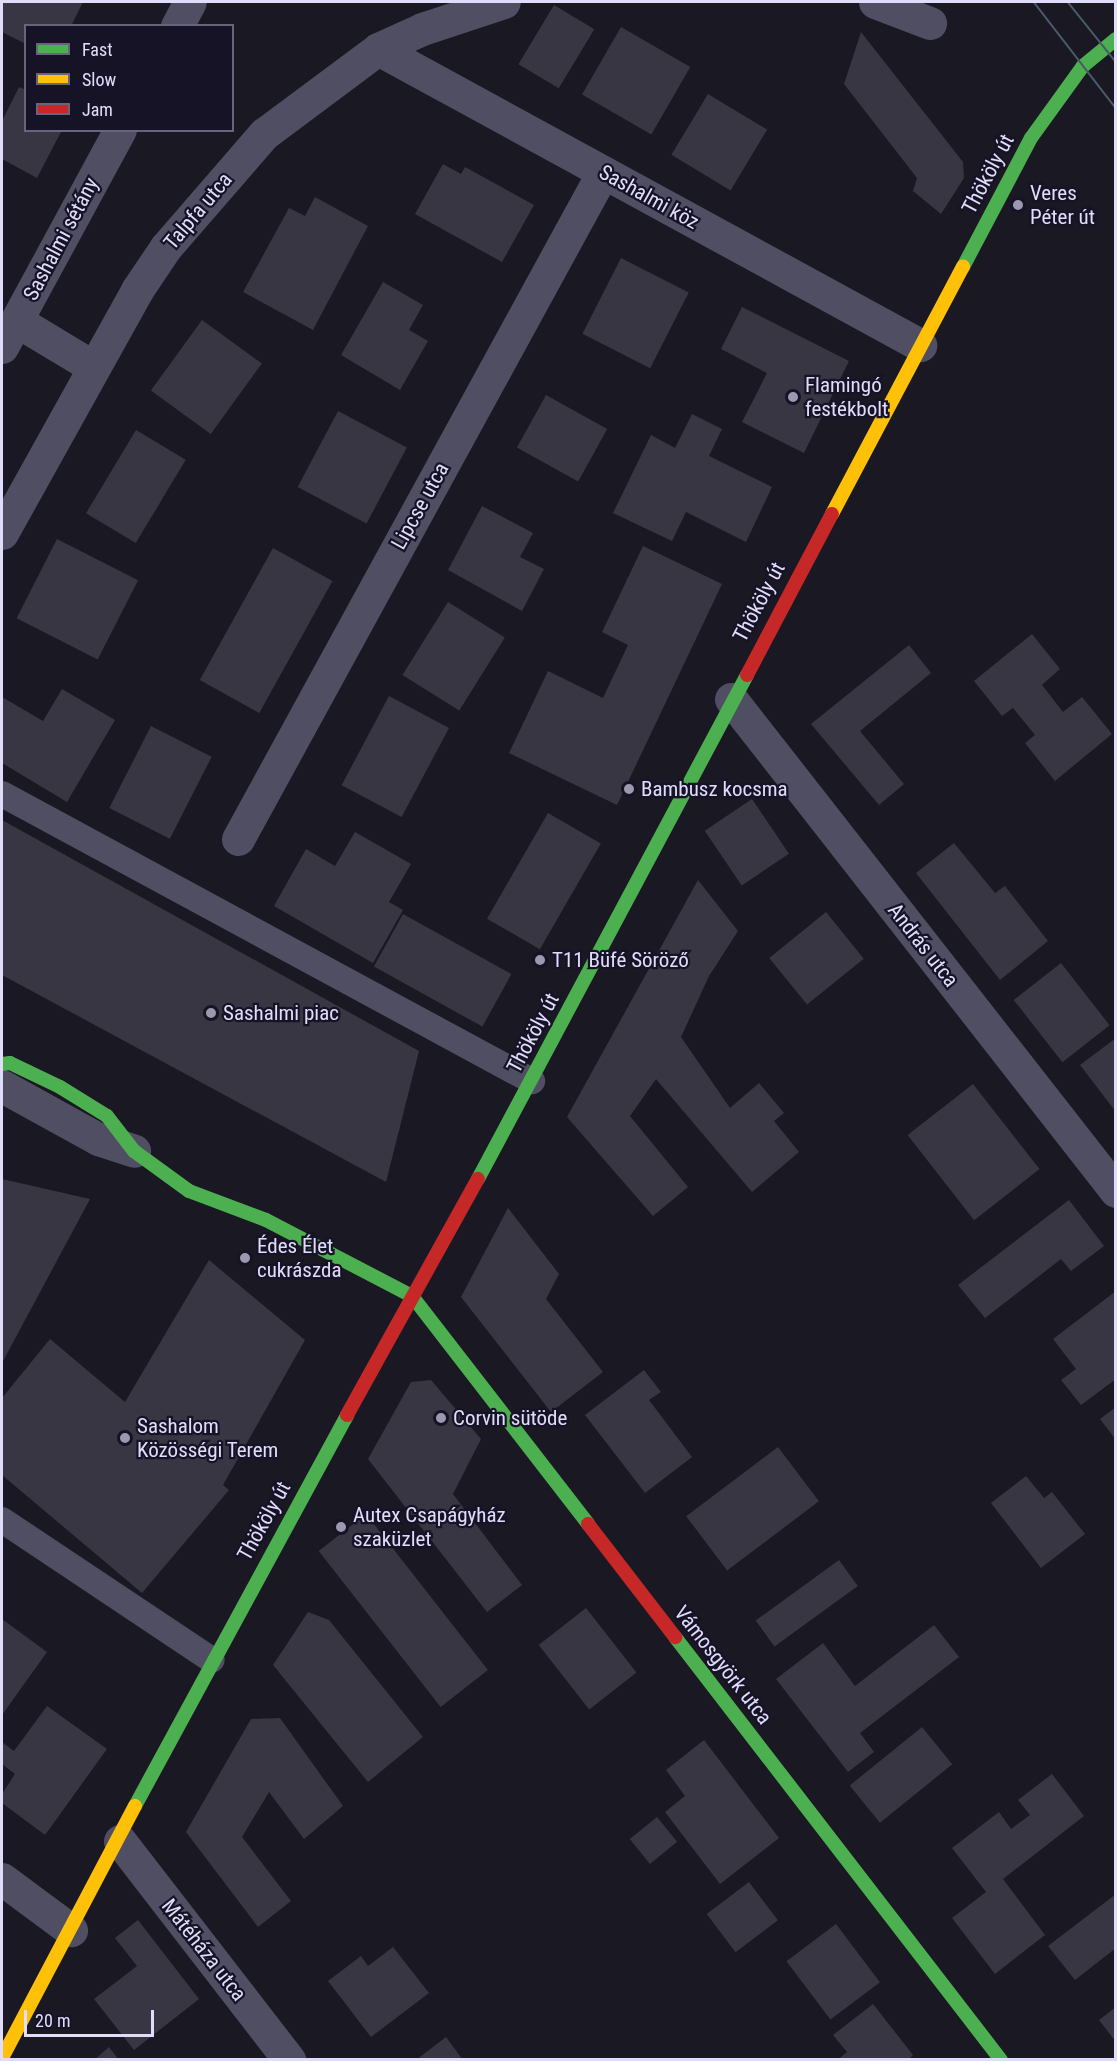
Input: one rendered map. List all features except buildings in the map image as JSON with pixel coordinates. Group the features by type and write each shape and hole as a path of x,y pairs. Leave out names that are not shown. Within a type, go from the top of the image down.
{"street":[{"path":"178,24 190,2"},
{"name":"Talpfa utca","path":"2,533 92,366 166,247 248,151 316,93 378,49 422,29 504,2"},
{"path":"875,2 930,23"},
{"name":"Thököly út","path":"2,2058 120,1841 212,1660 532,1081 731,699 1031,138 1083,66 1116,39"},
{"name":"Sashalmi köz","path":"378,49 920,345"},
{"name":"Sashalmi sétány","path":"9,334 119,132"},
{"name":"Lipcse utca","path":"238,839 603,172"},
{"path":"9,334 92,366"},
{"name":"András utca","path":"731,699 1116,1191"},
{"path":"2,1064 10,1063 60,1087 107,1116 134,1151 189,1191 266,1220 412,1296"},
{"path":"2,1086 98,1139 134,1151"},
{"name":"Vámosgyörk utca","path":"412,1296 1001,2060"},
{"name":"Mátéháza utca","path":"120,1841 289,2060"},
{"path":"2,1879 71,1930"}],"lane":[{"path":"2,794 532,1081"},
{"path":"2,1520 212,1660"}],"tram line":[{"path":"1034,2 1116,108"},
{"path":"1068,2 1116,62"}],"traffic: fast":[{"path":"963,267 1031,138 1083,66 1116,39"},
{"path":"478,1179 747,675"},
{"path":"2,1064 10,1063 60,1087 107,1116 134,1151 189,1191 266,1220 412,1296 588,1524"},
{"path":"135,1806 347,1415"},
{"path":"675,1637 1001,2060"}],"traffic: slow":[{"path":"832,514 963,267"},
{"path":"2,2058 135,1806"}],"traffic: jam":[{"path":"747,675 832,514"},
{"path":"347,1415 478,1179"},
{"path":"588,1524 675,1637"}],"place":[{"name":"Veres Péter út","path":"1018,205"},
{"name":"Flamingó festékbolt","path":"793,397"},
{"name":"Bambusz kocsma","path":"629,789"},
{"name":"T11 Büfé Söröző","path":"540,960"},
{"name":"Sashalmi piac","path":"211,1013"},
{"name":"Édes Élet cukrászda","path":"245,1258"},
{"name":"Corvin sütöde","path":"441,1418"},
{"name":"Sashalom Közösségi Terem","path":"125,1438"},
{"name":"Autex Csapágyház szaküzlet","path":"341,1527"}]}
